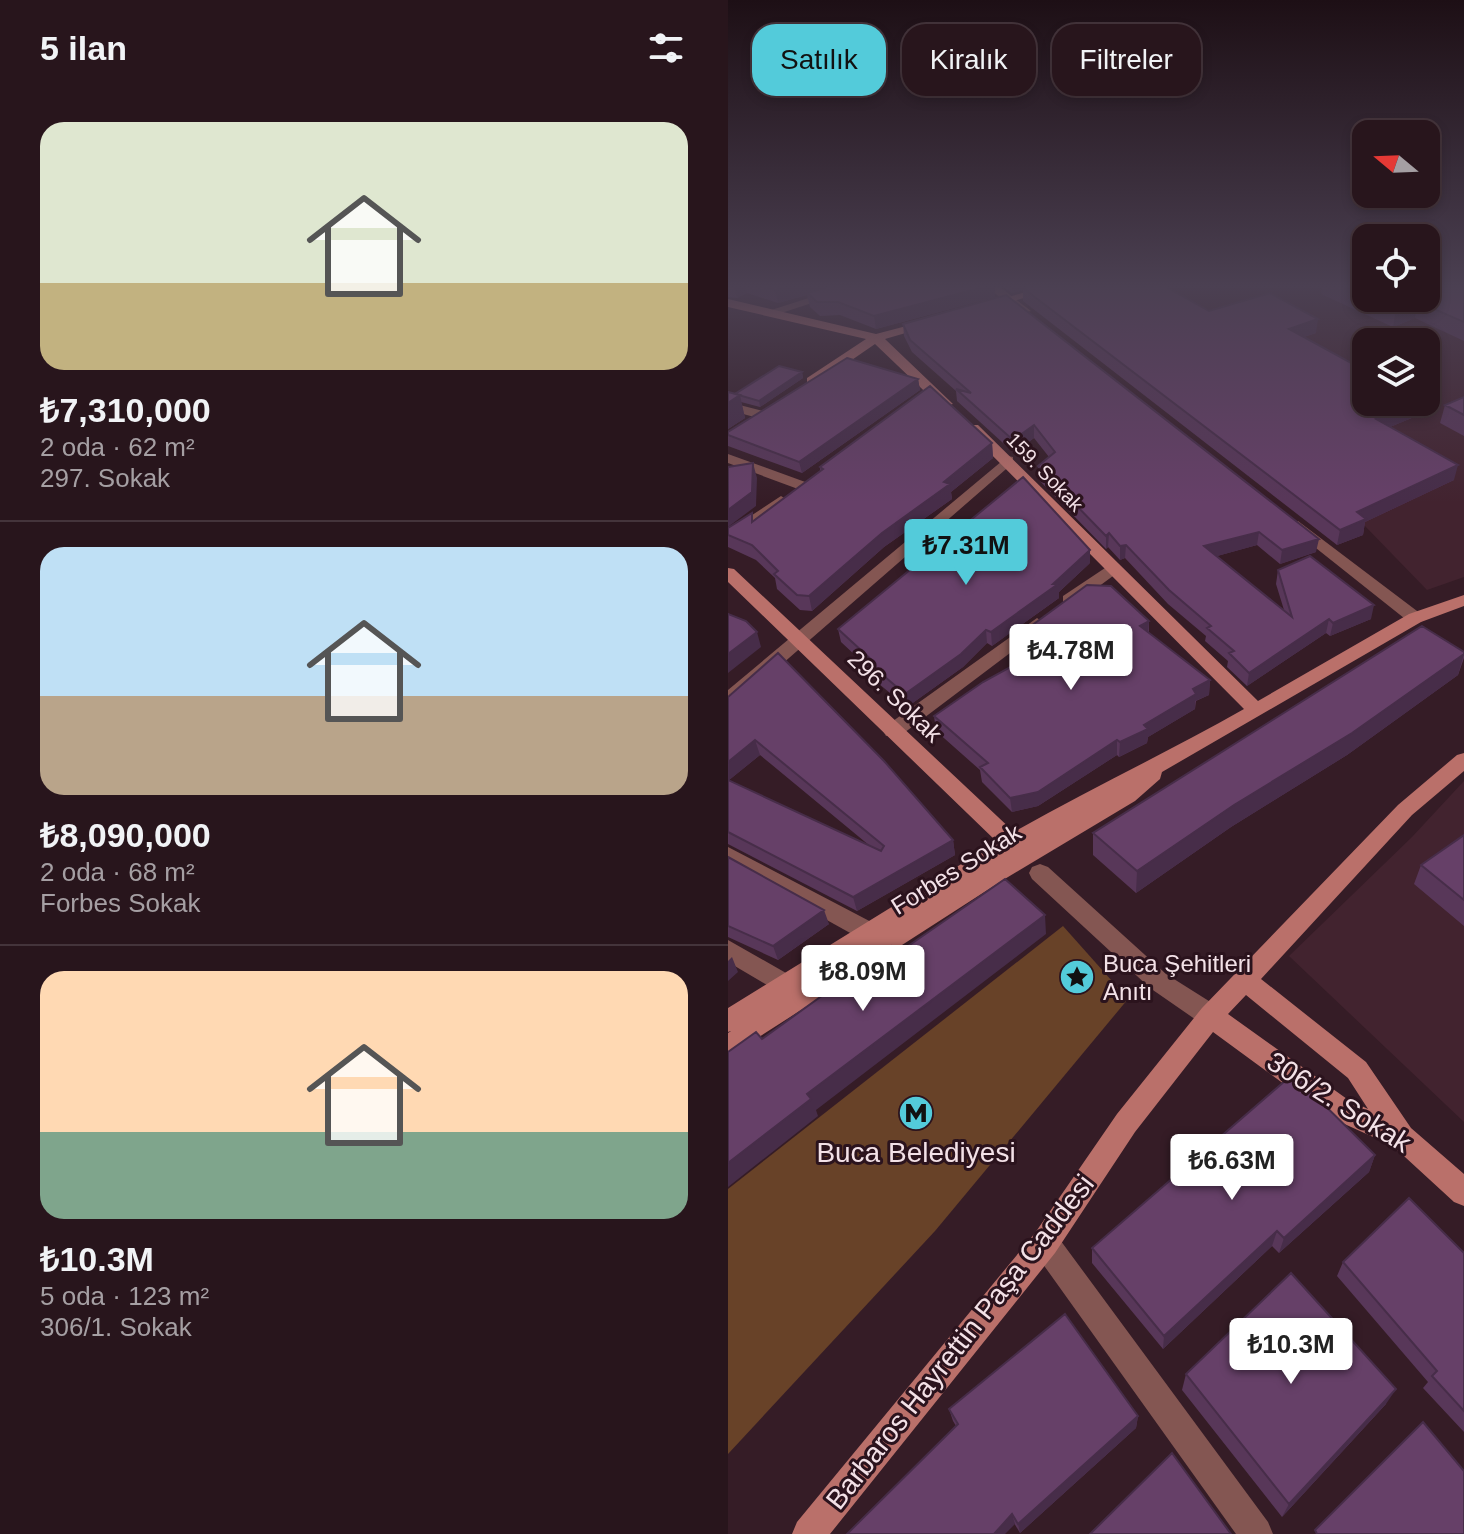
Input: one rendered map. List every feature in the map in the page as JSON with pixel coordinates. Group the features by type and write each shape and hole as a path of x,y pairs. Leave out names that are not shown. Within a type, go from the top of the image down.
{"street":[{"path":"800,389 845,359"},
{"name":"159. Sokak","path":"894,359 925,394 1008,460 1111,569 1256,710"},
{"path":"728,406 762,414"},
{"path":"728,458 809,482 728,538"},
{"path":"728,700 1008,460"},
{"path":"1279,511 1415,618"},
{"path":"893,731 1111,569"},
{"name":"296. Sokak","path":"728,573 1025,857"},
{"name":"Forbes Sokak","path":"728,1046 1025,857 1128,796 1169,761 1415,618 1464,600"},
{"name":"Barbaros Hayrettin Paşa Caddesi","path":"809,1534 1045,1243 1126,1123 1211,1016 1405,810 1464,760"},
{"path":"728,855 869,932"},
{"path":"1025,857 1158,981 1211,1016"},
{"name":"Forbes Sokak","path":"728,1021 869,932 1025,857"},
{"path":"728,950 785,984"},
{"path":"1244,979 1357,1070 1402,1137"},
{"name":"306/2. Sokak","path":"1211,1016 1338,1108 1402,1137 1464,1192"},
{"path":"1045,1243 1256,1534"}],"shaded area":[{"path":"1188,359 1352,359 1352,416 1440,416 1440,359 1464,359 1464,577 1427,590 1235,392"},
{"path":"1464,781 1464,1122 1289,956 1412,837"},
{"path":"1063,926 1128,999 935,1231 728,1454 728,1189"}],"building":[{"path":"846,359 918,379 799,462 728,435 728,432"},
{"path":"931,359 1088,359 1319,539 1282,550 1259,532 1204,546 1292,617 1278,570 1310,556 1374,605 1333,623 1329,619 1249,673 1229,653 1234,651 1207,628 1211,626 1169,590 1126,545 1120,546 1109,533 1106,536 1038,466 1055,452 1034,425 1013,440 956,389 971,393"},
{"path":"1115,359 1343,359 1352,363 1352,416 1384,416 1376,419 1458,465 1357,512 1366,519 1340,530"},
{"path":"779,366 802,372 759,401 735,394"},
{"path":"930,386 992,443 944,482 950,484 882,533 809,596 797,595 774,574 778,571 752,545 728,535 728,528 752,513 752,522 823,469 820,467"},
{"path":"728,392 740,395 728,403"},
{"path":"1464,397 1464,415 1445,405"},
{"path":"753,463 752,492 728,510 728,467"},
{"path":"1023,477 1090,550 1053,584 1058,584 991,632 986,630 961,654 905,694 871,665 875,663 838,629"},
{"path":"1087,585 1111,586 1149,621 1140,626 1210,680 1193,689 1196,694 1144,725 1148,729 1120,742 1117,740 1038,792 1010,798 980,767 988,763 934,716 983,682 1036,653 1019,645 1016,637"},
{"path":"728,614 746,621 757,632 728,654"},
{"path":"1422,626 1464,654 1352,733 1234,805 1137,871 1093,833"},
{"path":"778,653 884,761 953,840 853,897 728,832 728,780 881,851 884,846 755,740 728,762 728,697"},
{"path":"1464,835 1464,900 1421,865"},
{"path":"728,857 824,910 773,946 728,926"},
{"path":"1005,879 1045,915 807,1094 811,1099 728,1163 728,1052 756,1032 762,1039 891,946 898,953"},
{"path":"1293,1074 1375,1155 1284,1238 1277,1231 1164,1336 1092,1248"},
{"path":"1409,1198 1464,1253 1464,1411 1432,1376 1437,1371 1343,1262"},
{"path":"1291,1273 1396,1389 1289,1504 1186,1374"},
{"path":"1065,1314 1138,1416 1018,1524 1012,1514 994,1534 847,1534 958,1424 949,1409"},
{"path":"1423,1422 1464,1471 1464,1534 1317,1534 1315,1530"},
{"path":"1172,1453 1231,1534 1090,1534"}],"place":[{"name":"Buca Şehitleri Anıtı","path":"1077,977"},
{"name":"Buca Belediyesi","path":"916,1113"}]}
